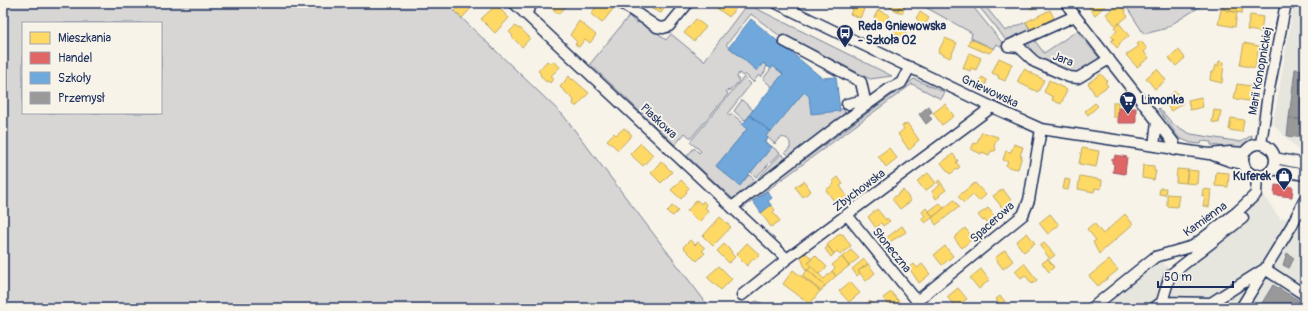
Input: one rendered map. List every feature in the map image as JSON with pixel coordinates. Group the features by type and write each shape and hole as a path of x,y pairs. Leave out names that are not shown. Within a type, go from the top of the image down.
{"street":[{"name":"Piaskowa","path":"514,3 787,259"},
{"path":"525,14 533,3"},
{"path":"621,3 656,27 663,28 669,26 688,3"},
{"name":"Gniewowska","path":"776,3 1041,129 1209,154 1244,164"},
{"path":"1066,3 1074,16 1109,58 1174,143 1174,150"},
{"name":"Marii Konopnickiej","path":"1261,144 1268,94 1286,3"},
{"name":"Jara","path":"1074,16 1008,46 1019,47 1035,62 1069,77 1078,78 1109,58"},
{"path":"784,41 861,82 866,102"},
{"path":"732,207 866,102 901,83 910,67"},
{"path":"847,104 866,102"},
{"name":"Zbychowska","path":"742,295 787,259 992,107"},
{"path":"1154,146 1157,121"},
{"name":"Spacerowa","path":"915,305 1023,215 1029,200 1041,129"},
{"path":"1261,144 1270,149 1275,158 1272,169 1268,173 1257,176 1246,169 1244,164 1245,153 1254,145 1261,144"},
{"name":"Gniewowska","path":"1209,154 1230,152 1245,153"},
{"path":"1275,158 1305,164"},
{"path":"1272,169 1305,175"},
{"name":"Kamienna","path":"1092,308 1155,257 1193,246 1237,212 1256,194 1257,176"},
{"path":"1241,308 1292,225 1305,199"},
{"name":"Słoneczna","path":"847,215 915,305"},
{"path":"1243,218 1170,275 1160,306 1207,305 1265,269"},
{"path":"1265,269 1305,295"}],"shaded area":[{"path":"3,3 448,3 450,7 563,115 710,308 3,308"},
{"path":"918,3 970,3 1004,45 1002,47 997,44 994,49 971,38 972,33"},
{"path":"976,3 983,3 1005,31 1026,22 1030,30 1012,37 1009,43 1007,42"},
{"path":"1124,3 1206,3 1164,29 1144,34"},
{"path":"1294,3 1305,3 1305,154 1300,152 1273,124"},
{"path":"747,4 892,76 870,79 787,36 784,39 751,14 726,45 757,70 763,63 767,67 765,69 766,70 761,77 759,75 753,82 745,74 743,76 739,73 737,77 739,81 731,90 726,91 728,94 691,138 685,133 675,145 590,64 629,16 636,23 643,21 666,40 671,34 704,61"},
{"path":"1077,31 1101,60 1088,70 1072,75 1034,58 1027,40 1032,37 1044,53"},
{"path":"773,66 783,74 772,87 763,79"},
{"path":"744,77 751,84 727,114 730,116 732,114 742,122 741,124 747,129 716,166 740,185 749,175 758,182 755,184 753,182 747,186 748,188 734,200 687,156 694,148 699,153 701,151 690,142"},
{"path":"914,79 944,92 941,99 912,84 743,208 742,207 794,163 800,163"},
{"path":"804,92 839,109 844,109 845,117 791,158 785,152 790,148 789,141 787,139 779,139 775,144 766,136"},
{"path":"742,100 753,110 746,120 734,111"},
{"path":"1159,108 1173,124 1191,134 1241,142 1252,135 1251,141 1241,149 1211,145 1211,142 1202,141 1201,144 1191,143 1179,138 1158,109"},
{"path":"765,141 780,153 756,177 751,172 771,148 764,142"},
{"path":"781,154 788,160 760,180 758,178"},
{"path":"1262,195 1281,220 1283,218 1305,220 1305,308 1101,308 1161,260 1169,269 1171,268"},
{"path":"757,301 773,308 736,308"}],"building: Mieszkania":[{"path":"462,3 470,3 473,6 462,18 455,11"},
{"path":"552,3 568,3 559,14 549,6"},
{"path":"597,3 605,3 613,9 602,23 591,14 598,4"},
{"path":"649,3 668,3 661,13 652,9 653,7"},
{"path":"716,3 734,3 737,6 729,17 714,6"},
{"path":"854,3 862,3 866,5 860,18 850,14"},
{"path":"888,3 901,4 897,11 889,7 890,4"},
{"path":"1028,3 1042,3 1042,4 1031,9"},
{"path":"1104,3 1106,5 1095,15 1086,4"},
{"path":"1120,3 1128,16 1116,26 1106,14"},
{"path":"1223,3 1243,5 1242,13 1227,11 1227,9 1222,8"},
{"path":"496,5 509,18 495,33 481,19"},
{"path":"900,5 905,7 902,13 897,11"},
{"path":"1221,9 1237,12 1235,27 1218,24"},
{"path":"878,10 889,15 882,29 872,24"},
{"path":"1050,10 1054,18 1031,30 1026,22"},
{"path":"920,12 929,18 925,25 922,23 921,26 917,23 919,21 916,18"},
{"path":"1250,15 1263,17 1261,32 1247,30"},
{"path":"696,19 706,27 694,41 684,33"},
{"path":"579,21 596,35 590,43 585,39 579,47 575,44 577,42 570,35"},
{"path":"898,21 909,26 904,38 893,33"},
{"path":"1119,23 1129,36 1119,44 1120,45 1117,48 1111,41 1114,39 1111,36 1117,31 1114,27"},
{"path":"515,26 519,29 520,28 530,38 522,47 509,32"},
{"path":"945,38 957,43 950,58 938,52"},
{"path":"970,39 994,49 989,53 984,52 968,45"},
{"path":"1141,41 1147,49 1144,52 1149,58 1137,67 1126,55 1139,46 1137,44"},
{"path":"1244,43 1259,46 1255,68 1240,65"},
{"path":"1179,50 1185,58 1176,66 1169,58"},
{"path":"969,53 981,58 976,70 971,68 970,71 963,68"},
{"path":"999,58 1012,64 1005,81 992,73"},
{"path":"547,61 551,64 553,61 560,67 551,76 554,78 550,83 548,81 546,82 538,71"},
{"path":"1219,61 1224,62 1222,83 1210,80 1211,72 1214,72"},
{"path":"1024,69 1044,80 1038,92 1017,82"},
{"path":"1157,69 1166,80 1155,89 1146,78"},
{"path":"1101,74 1107,81 1105,82 1108,86 1095,95 1088,83"},
{"path":"569,76 589,93 577,106 573,104 574,100 560,87"},
{"path":"982,77 987,80 985,86 979,83"},
{"path":"1049,80 1067,90 1061,104 1052,100 1053,97 1044,92"},
{"path":"1237,84 1251,86 1249,101 1234,99"},
{"path":"1175,91 1183,103 1171,111 1163,100"},
{"path":"1201,97 1203,107 1190,110 1188,100"},
{"path":"1113,102 1118,102 1118,117 1113,117"},
{"path":"1095,103 1098,106 1088,115 1085,111"},
{"path":"945,104 954,116 942,125 933,113"},
{"path":"1214,110 1221,111 1219,123 1212,122"},
{"path":"1231,118 1244,120 1242,132 1229,130"},
{"path":"907,123 919,140 909,150 898,134 904,129 902,126"},
{"path":"624,128 632,135 618,150 607,140 614,133 616,135"},
{"path":"982,132 998,137 994,146 996,149 995,151 991,151 989,155 982,152 981,154 971,149 974,143 976,144"},
{"path":"641,143 653,155 643,166 630,154"},
{"path":"1014,144 1023,147 1018,169 1007,167 1006,165 1008,162 1003,160 1006,151 1011,152"},
{"path":"889,148 897,158 886,167 878,156"},
{"path":"1082,148 1099,151 1096,167 1079,164"},
{"path":"953,154 960,167 950,174 941,163"},
{"path":"661,161 672,172 661,183 651,173"},
{"path":"1143,165 1154,166 1154,171 1156,171 1154,180 1142,178"},
{"path":"1177,169 1188,170 1186,183 1176,182"},
{"path":"1188,170 1198,171 1197,184 1186,183"},
{"path":"1216,172 1229,173 1228,187 1215,186"},
{"path":"928,173 936,183 925,191 917,181"},
{"path":"1080,176 1102,180 1101,189 1095,188 1094,192 1078,189"},
{"path":"838,177 843,184 840,186 847,196 836,204 826,190 834,184 832,182"},
{"path":"1065,179 1070,180 1068,190 1063,189"},
{"path":"681,180 689,188 681,199 671,190"},
{"path":"939,180 946,190 936,199 932,191 940,185 937,182"},
{"path":"804,181 811,191 803,197 795,187"},
{"path":"975,183 986,195 979,201 973,195 964,203 958,196"},
{"path":"1160,188 1166,188 1165,195 1159,194"},
{"path":"1003,189 1013,203 1004,210 993,196"},
{"path":"1203,189 1211,190 1209,207 1203,206 1205,196 1202,196"},
{"path":"903,190 911,201 900,209 892,199"},
{"path":"1167,194 1179,195 1177,207 1167,206"},
{"path":"697,200 701,204 703,201 707,205 705,208 709,211 699,222 687,211"},
{"path":"954,200 959,207 936,225 932,218"},
{"path":"940,203 944,208 933,217 929,211"},
{"path":"771,205 775,210 773,212 780,221 771,227 761,213"},
{"path":"672,206 678,211 673,216 667,212"},
{"path":"926,208 933,217 925,223 921,219 925,216 922,212"},
{"path":"988,208 997,219 989,226 985,220 983,221 978,215"},
{"path":"877,209 886,220 887,218 890,221 883,226 881,223 876,228 868,217"},
{"path":"1050,214 1059,225 1048,234 1039,223"},
{"path":"1125,214 1133,224 1099,254 1093,242 1096,240 1087,229 1094,223 1103,234"},
{"path":"720,217 731,227 713,246 703,236"},
{"path":"902,226 906,232 888,243 885,239"},
{"path":"965,228 973,238 962,248 954,238"},
{"path":"840,233 842,235 843,234 851,246 840,255 837,251 834,254 827,245"},
{"path":"1027,233 1035,243 1024,252 1016,242"},
{"path":"690,240 695,245 698,242 705,248 702,251 705,253 697,261 683,247"},
{"path":"747,243 760,255 755,259 754,258 747,266 736,255"},
{"path":"1044,243 1055,255 1050,259 1040,246"},
{"path":"724,244 735,257 729,263 717,251"},
{"path":"828,246 834,254 831,257 825,249"},
{"path":"945,246 953,256 942,265 934,255"},
{"path":"851,250 859,258 849,266 842,257"},
{"path":"1005,250 1013,261 1003,269 995,258"},
{"path":"806,253 812,259 808,263 811,266 806,271 801,257"},
{"path":"815,255 827,267 819,274 808,263"},
{"path":"842,257 849,266 836,276 832,271 835,268 832,265"},
{"path":"864,259 868,264 858,271 860,273 857,276 852,269"},
{"path":"1048,259 1054,267 1049,272 1042,263"},
{"path":"1109,260 1118,270 1098,286 1089,276"},
{"path":"1024,263 1037,280 1032,284 1025,275 1021,278 1015,271"},
{"path":"868,264 875,273 866,281 858,271"},
{"path":"914,264 917,268 922,264 930,274 919,283 909,268"},
{"path":"719,266 732,279 721,290 707,277"},
{"path":"811,266 824,279 832,271 836,276 825,286 808,270"},
{"path":"981,269 989,280 979,289 970,278"},
{"path":"793,270 820,291 810,304 783,284"},
{"path":"808,270 825,286 821,291 802,276"},
{"path":"850,282 860,293 849,302 839,291"},
{"path":"958,288 967,299 956,307 947,297"},
{"path":"891,292 902,305 899,308 891,308 883,298"},
{"path":"1000,296 1005,301 1000,305 996,299"},
{"path":"870,301 876,308 861,308"}],"building: Handel":[{"path":"1118,108 1136,108 1136,123 1118,123"},
{"path":"1115,155 1127,157 1125,174 1113,172 1114,164 1112,163 1112,159 1114,160"},
{"name":"Kuferek","path":"1275,185 1293,187 1292,197 1274,195"}],"building: Szkoły":[{"path":"751,19 822,78 836,77 840,111 811,114 809,96 804,92 771,132 749,115 783,74 773,66 771,69 763,63 757,71 729,47"},
{"path":"750,115 770,131 766,136 768,138 764,142 772,147 740,186 716,166 747,129 742,125"},
{"path":"767,191 772,198 768,201 771,205 761,213 753,201"}],"building: Przemysł":[{"path":"1295,69 1305,70 1305,120 1289,118"},
{"path":"929,106 932,112 928,115 932,119 926,124 919,114"},
{"path":"1289,118 1305,120 1305,138 1287,136"},
{"path":"1302,229 1305,229 1305,241 1303,241 1304,238 1301,238"},
{"path":"1287,253 1294,258 1289,268 1283,265"},
{"path":"1273,285 1305,304 1305,308 1259,308"}],"place":[{"name":"Reda Gniewowska - Szkoła 02","path":"845,48"},
{"name":"Limonka","path":"1128,115"},
{"name":"Kuferek","path":"1284,191"}]}
